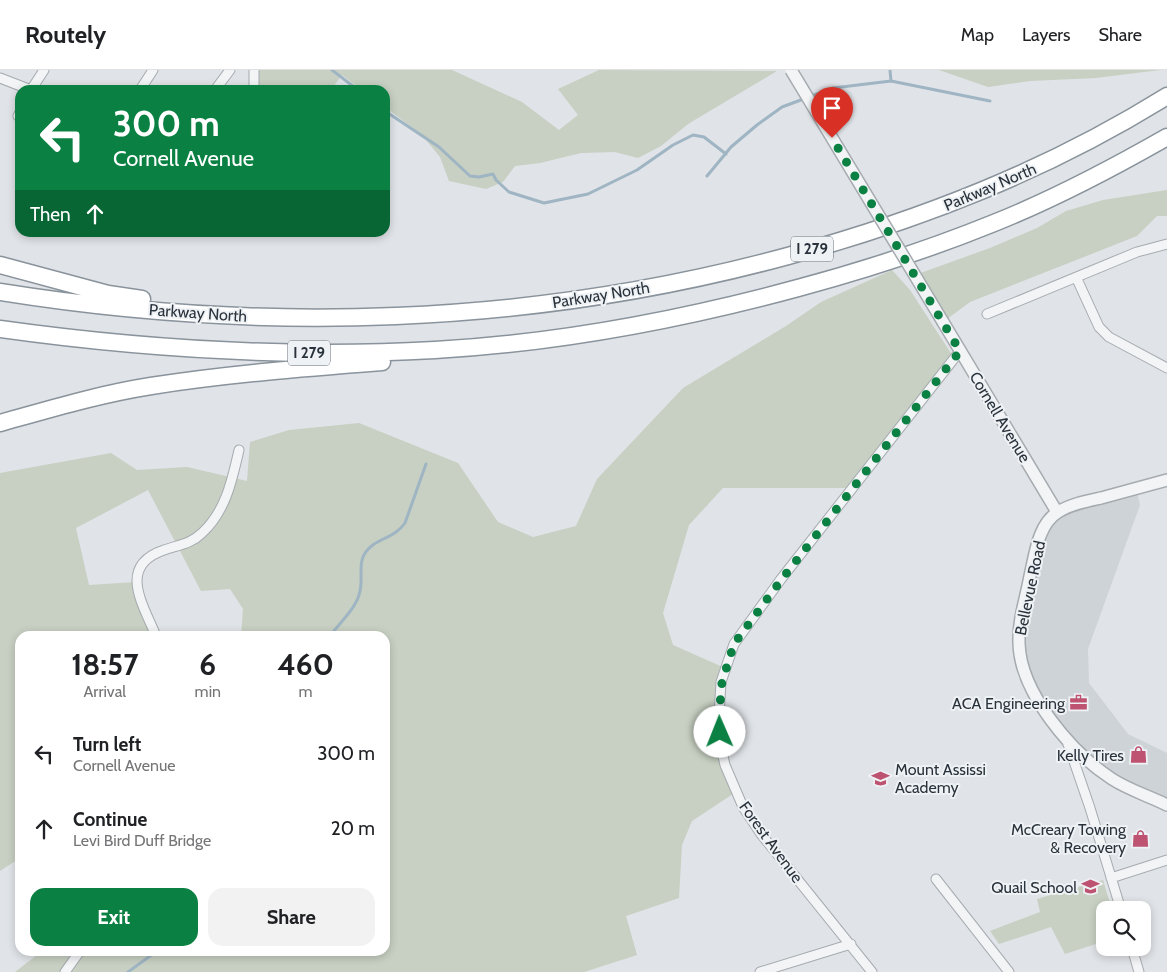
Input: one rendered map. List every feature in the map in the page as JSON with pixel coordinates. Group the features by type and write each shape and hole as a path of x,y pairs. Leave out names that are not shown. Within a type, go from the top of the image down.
{"highway":[{"name":"Parkway North","path":"0,292 154,311 266,317 391,316 502,310 606,296 699,278 850,238 948,205 1066,153 1167,96"},
{"name":"Parkway North","path":"0,329 156,346 328,353 436,350 537,340 618,328 707,312 762,298 843,276 928,248 994,223 1042,202 1086,181 1167,137"},
{"path":"0,265 108,294 266,317"},
{"path":"0,422 66,404 151,386 281,370 488,355 536,348 618,328"}],"street":[{"path":"34,85 44,70"},
{"path":"143,85 153,70"},
{"path":"220,85 230,70"},
{"path":"254,70 254,85"},
{"name":"Cornell Avenue","path":"791,70 1057,512"},
{"path":"0,78 18,85"},
{"path":"987,314 1137,252 1167,244"},
{"path":"1076,277 1099,327 1109,337 1167,368"},
{"name":"Forest Avenue","path":"872,972 761,834 743,807 725,765 721,747 719,716 722,682 734,644 766,600 960,351"},
{"path":"154,631 136,582 138,570 145,560 156,553 187,544 202,534 215,519 231,487 239,450"},
{"path":"1057,512 1078,504 1167,480"},
{"name":"Bellevue Road","path":"1057,512 1046,525 1038,542 1019,627 1018,645 1033,693 1066,740 1090,764 1114,780 1167,804"},
{"path":"1066,740 1090,808 1118,901"},
{"path":"1111,878 1167,860"},
{"path":"936,879 1009,972"},
{"path":"760,972 850,944"},
{"path":"65,972 76,956"},
{"path":"1134,956 1139,972"}],"shaded area":[{"path":"1136,488 1140,505 1088,649 1089,683 1128,734 1167,753 1167,805 1114,780 1067,740 1022,661 1018,645 1038,542 1057,512"}],"green space":[{"path":"254,70 452,70 522,102 559,130 578,115 558,89 599,70 777,71 688,124 661,146 638,158 615,152 581,153 540,163 515,166 503,182 486,189 449,181 440,157 422,135 390,111 390,85 355,85 342,75 335,85 254,85"},
{"path":"939,70 1160,70 1096,78 1030,81 988,87"},
{"path":"1167,190 1167,216 1157,216 1137,236 970,302 943,322 915,275 990,248 1037,228 1066,211 1103,200"},
{"path":"892,270 910,290 954,358 853,488 723,488 689,525 663,613 673,645 725,668 721,747 736,792 692,821 682,845 679,898 626,916 637,955 584,972 15,972 36,956 390,956 390,631 241,631 243,609 230,589 201,591 148,490 76,528 89,585 136,582 154,631 15,631 15,861 0,871 0,473 111,453 137,470 187,467 247,481 250,442 289,430 359,423 458,463 498,522 533,537 576,526 597,479 683,388 786,326 821,302"},
{"path":"1103,880 1109,901 1096,901 1096,944 1065,954 1051,927 999,944 990,931 1040,912 1037,899"}],"waterway":[{"path":"332,70 352,85"},
{"path":"890,70 891,81"},
{"path":"707,176 731,147 782,107 833,88 891,81 990,101"},
{"path":"390,114 439,147 470,176 479,177 493,174 496,180 509,192 544,203 588,194 637,170 673,145 693,135 704,137 726,154"},
{"path":"334,631 352,609 358,597 361,586 361,566 365,553 374,544 396,532 405,523 426,464"},
{"path":"128,972 150,956"}],"place":[{"name":"ACA Engineering","path":"1079,703"},
{"name":"Kelly Tires","path":"1138,755"},
{"name":"Mount Assissi Academy","path":"881,778"},
{"name":"McCreary Towing & Recovery","path":"1140,838"},
{"name":"Quail School","path":"1091,887"}],"route":[{"path":"720,732 719,716 722,682 734,644 782,579 960,351 832,138"}]}
